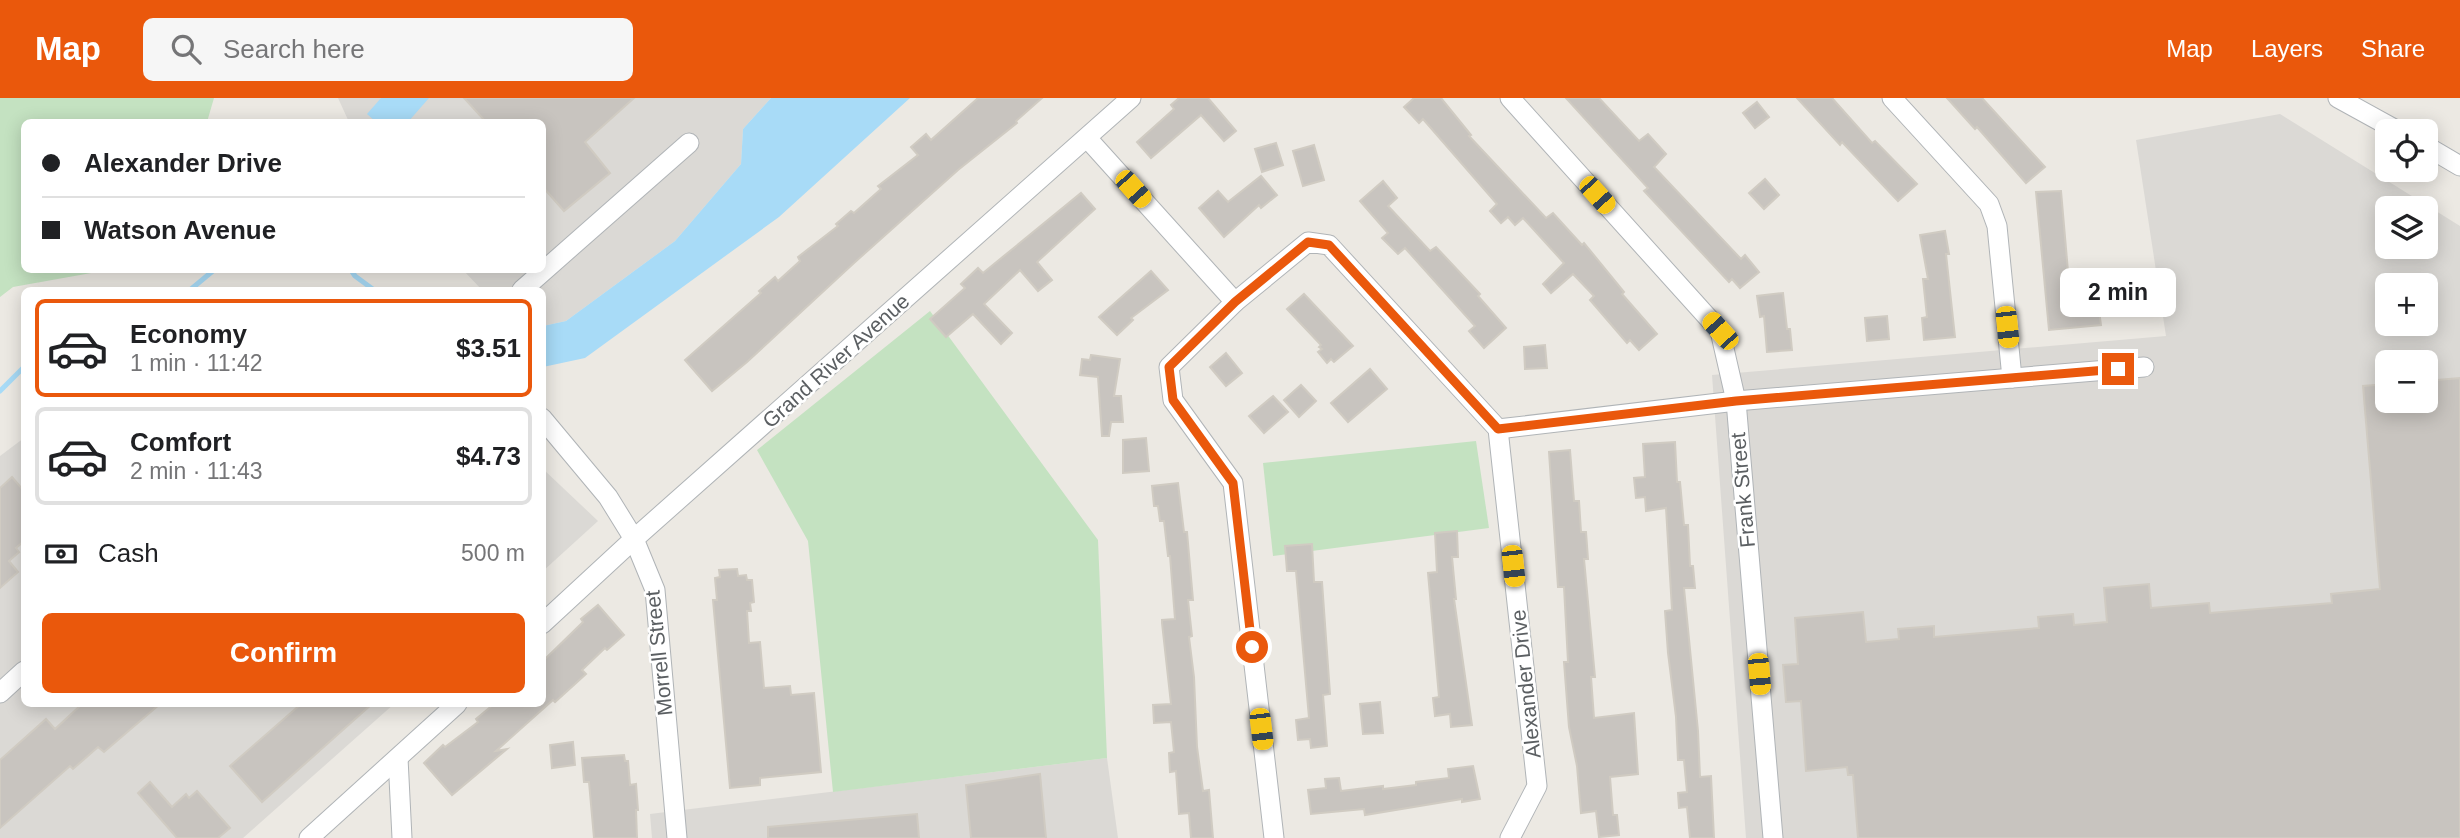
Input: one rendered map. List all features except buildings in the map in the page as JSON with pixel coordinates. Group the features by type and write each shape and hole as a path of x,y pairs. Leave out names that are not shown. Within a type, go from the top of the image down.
{"street":[{"name":"Grand River Avenue","path":"546,620 1131,98"},
{"name":"Frank Street","path":"1510,98 1720,331 1736,401 1773,838"},
{"path":"1892,98 1989,204 1997,226 2012,378"},
{"path":"2338,98 2376,119"},
{"path":"1087,138 1235,302"},
{"path":"546,269 689,143"},
{"path":"2438,153 2460,166"},
{"path":"1274,838 1233,483 1173,400 1169,367 1235,302 1308,242 1329,245 1498,429 1736,401 2144,367"},
{"path":"525,287 541,273"},
{"name":"Morrell Street","path":"546,423 608,497 634,539 655,590 677,838"},
{"name":"Alexander Drive","path":"1498,429 1537,786 1510,838"},
{"path":"0,693 21,673"},
{"path":"309,838 454,707"},
{"path":"398,758 402,838"}],"shaded area":[{"path":"338,98 771,98 743,129 741,164 675,241 566,321 546,325 546,287 479,287 466,273 546,273 546,119 348,119"},
{"path":"2280,114 2375,173 2375,182 2389,182 2412,196 2375,196 2375,259 2438,259 2438,212 2460,226 2460,838 1746,838 1712,375 2166,336 2136,140"},
{"path":"21,440 21,707 391,707 243,838 0,838 0,456"},
{"path":"546,472 598,521 546,568"},
{"path":"1107,758 1118,838 652,838 650,814"}],"green space":[{"path":"0,98 214,98 208,119 21,119 21,273 91,273 13,287 0,297"},
{"path":"930,311 1098,540 1107,758 833,792 808,541 757,450"},
{"path":"1476,441 1489,528 1273,556 1263,463"}],"water":[{"path":"381,98 429,98 411,119 373,119 367,114"},
{"path":"771,98 910,98 779,217 585,358 546,366 546,325 566,321 675,241 741,164 743,129"}],"waterway":[{"path":"194,287 210,273"},
{"path":"353,273 370,287"},
{"path":"0,391 21,370"}],"route":[{"path":"1252,647 1233,483 1173,400 1169,367 1235,302 1308,242 1329,245 1498,429 1736,401 2118,369"}]}
